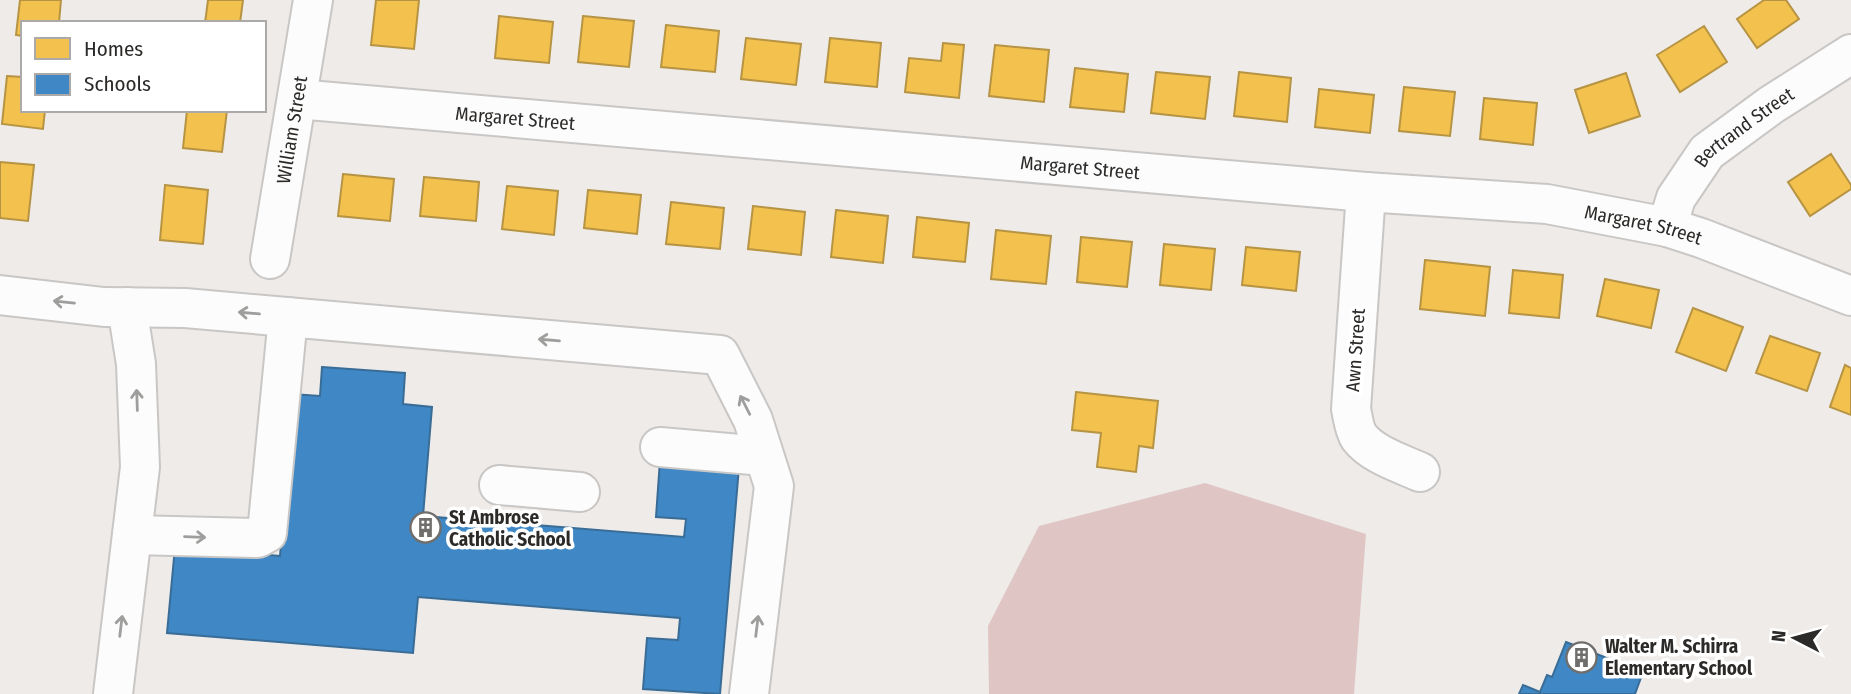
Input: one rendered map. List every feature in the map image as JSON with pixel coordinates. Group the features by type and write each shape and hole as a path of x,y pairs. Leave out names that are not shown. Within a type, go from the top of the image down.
{"street":[{"name":"William Street","path":"270,259 313,0"},
{"name":"Bertrand Street","path":"1667,227 1676,198 1707,152 1771,105 1851,54"},
{"name":"Margaret Street","path":"297,99 1366,192 1547,204 1667,227 1851,296"},
{"name":"Awn Street","path":"1366,192 1351,409 1358,435 1366,444 1420,472"},
{"path":"0,295 104,307 186,307 720,355 753,420 774,486 749,694"},
{"path":"113,694 140,467 136,364 127,307"},
{"path":"132,535 258,538 267,533 288,317"},
{"path":"660,447 764,456"},
{"path":"499,485 580,492"}],"shaded area":[{"path":"1205,483 1366,534 1354,694 989,694 988,626 1039,526"}],"building: Homes":[{"path":"20,0 61,0 59,21 21,21 21,36 16,35"},
{"path":"208,0 243,0 240,21 205,21"},
{"path":"376,0 419,0 414,49 371,45"},
{"path":"1764,0 1786,0 1799,19 1757,48 1737,19"},
{"path":"499,16 553,22 549,63 495,58"},
{"path":"583,16 634,21 629,67 578,62"},
{"path":"666,25 719,31 715,72 661,67"},
{"path":"1704,26 1727,62 1680,92 1657,55"},
{"path":"746,38 801,44 796,85 741,79"},
{"path":"830,38 881,43 877,87 825,82"},
{"path":"943,43 964,45 959,98 905,92 909,58 941,61"},
{"path":"995,45 1049,50 1044,102 989,96"},
{"path":"1075,68 1128,74 1124,112 1070,107"},
{"path":"1156,72 1210,77 1205,119 1151,113"},
{"path":"1239,72 1291,78 1287,122 1234,116"},
{"path":"1626,73 1640,116 1589,133 1575,90"},
{"path":"7,76 21,77 21,112 45,112 43,129 2,124"},
{"path":"1404,87 1455,92 1450,136 1399,131"},
{"path":"1319,89 1374,95 1370,133 1315,127"},
{"path":"1484,98 1537,103 1533,145 1480,139"},
{"path":"187,112 227,112 222,152 183,148"},
{"path":"1831,154 1851,189 1810,216 1788,182"},
{"path":"0,162 34,165 28,221 0,218"},
{"path":"343,174 394,179 390,221 338,216"},
{"path":"424,177 479,182 476,221 420,216"},
{"path":"165,185 208,190 203,244 160,240"},
{"path":"507,186 558,191 554,235 502,229"},
{"path":"588,190 641,195 637,234 584,228"},
{"path":"671,202 724,208 720,249 666,244"},
{"path":"753,206 805,212 801,255 748,249"},
{"path":"836,210 888,216 883,263 831,257"},
{"path":"917,217 969,223 965,262 913,257"},
{"path":"996,230 1051,236 1046,284 991,279"},
{"path":"1081,237 1132,242 1127,287 1077,282"},
{"path":"1164,244 1215,249 1211,290 1160,285"},
{"path":"1246,247 1300,252 1296,291 1242,285"},
{"path":"1425,260 1490,267 1485,316 1420,309"},
{"path":"1513,270 1563,275 1559,318 1509,313"},
{"path":"1605,279 1659,290 1651,328 1597,316"},
{"path":"1693,308 1743,327 1726,371 1676,352"},
{"path":"1770,336 1820,353 1807,391 1756,373"},
{"path":"1845,365 1851,368 1851,415 1830,407"},
{"path":"1076,392 1158,401 1153,448 1139,446 1136,472 1097,467 1101,433 1072,430"}],"building: Schools":[{"name":"St Ambrose Catholic School","path":"322,367 405,373 403,404 432,407 423,516 684,537 686,519 656,517 660,460 739,467 720,694 643,689 647,638 678,640 680,618 418,597 413,653 167,633 175,547 280,556 293,394 320,396"},
{"name":"Walter M. Schirra Elementary School","path":"1566,642 1643,672 1635,694 1519,694 1523,685 1540,692 1547,675 1552,677"}],"place":[{"name":"St Ambrose Catholic School","path":"426,528"},
{"name":"Walter M. Schirra Elementary School","path":"1582,657"}]}
